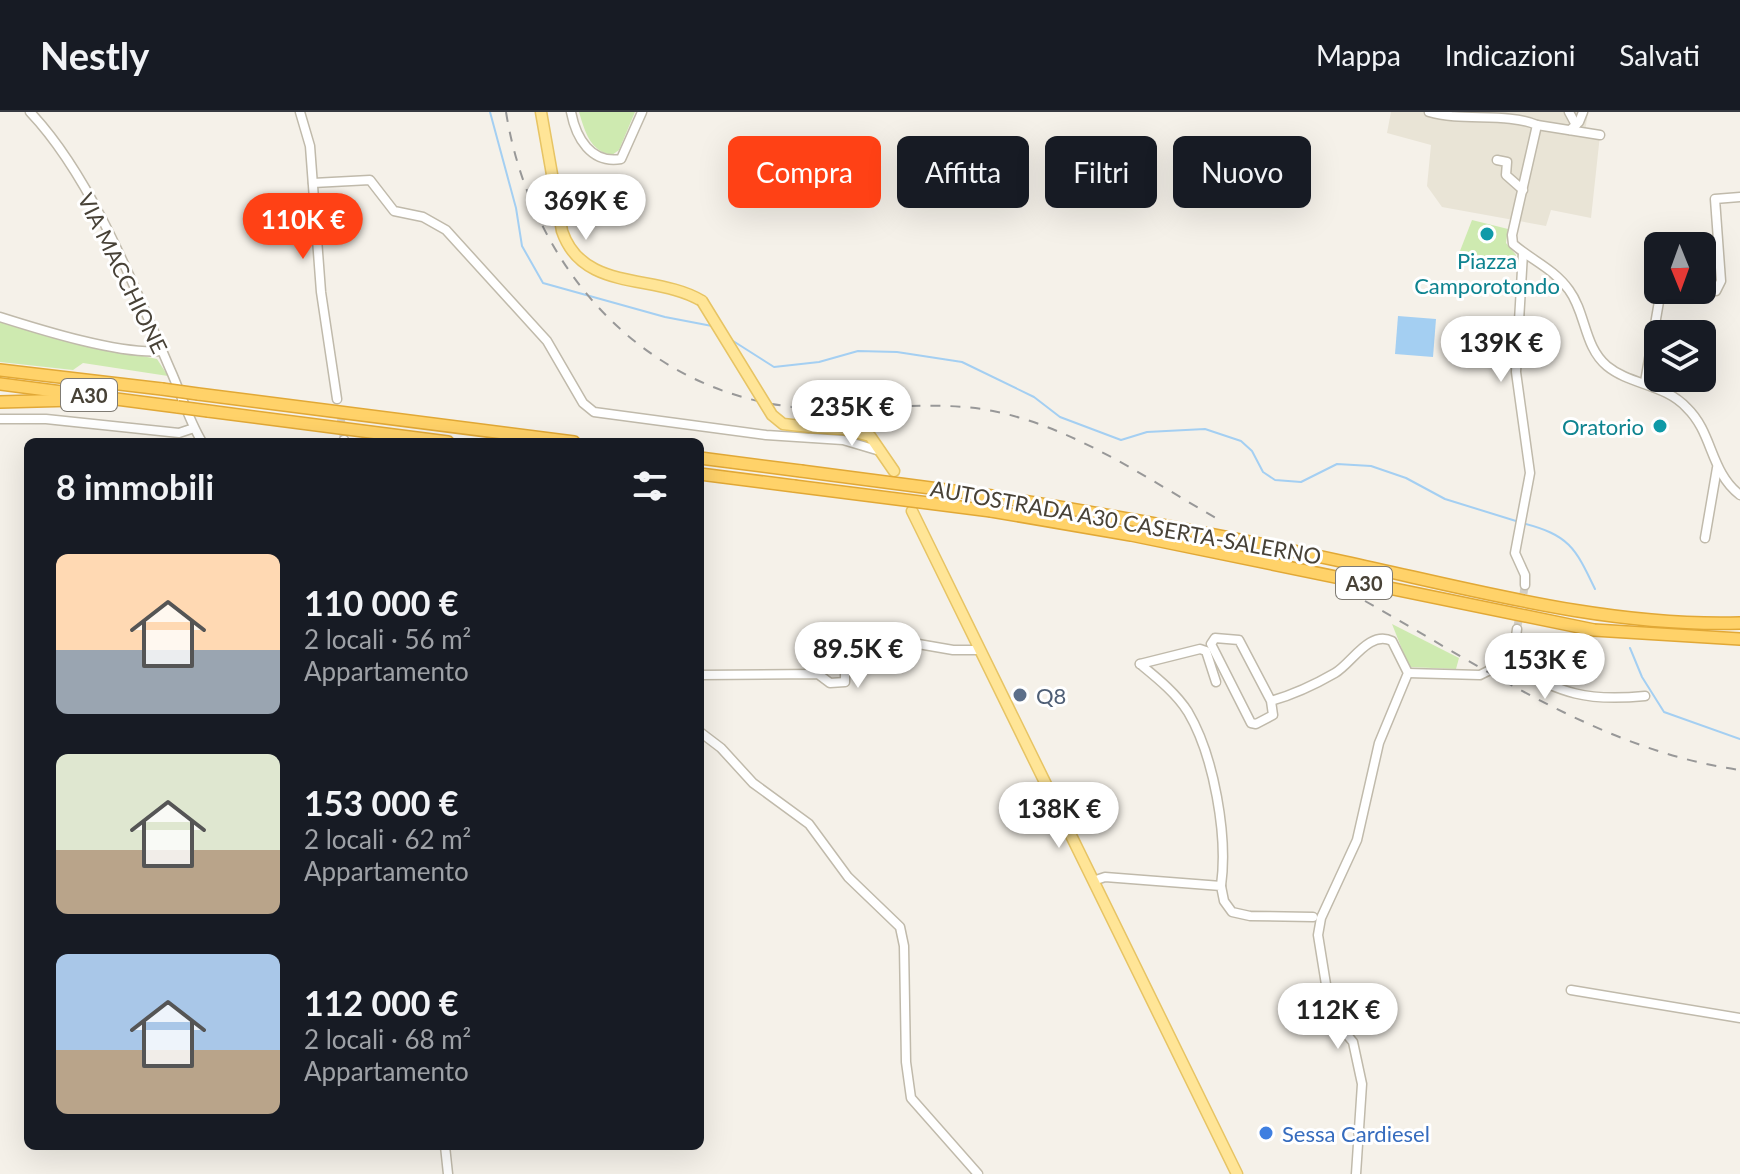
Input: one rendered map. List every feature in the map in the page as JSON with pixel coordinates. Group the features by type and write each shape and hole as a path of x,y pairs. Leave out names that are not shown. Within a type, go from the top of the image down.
{"highway":[{"name":"A30","path":"0,370 543,438"},
{"name":"A30","path":"0,384 417,438"},
{"path":"0,402 62,399 178,407"},
{"name":"AUTOSTRADA A30 CASERTA-SALERNO","path":"704,459 992,496 1191,529 1577,611 1648,621 1740,623"},
{"name":"AUTOSTRADA A30 CASERTA-SALERNO","path":"704,475 991,511 1160,540 1594,630 1740,639"}],"main road":[{"path":"541,112 562,231 567,246 579,260 617,278 702,301 772,415 783,424 843,429 870,436 894,471"},
{"path":"912,511 1237,1174"}],"street":[{"name":"VIA MACCHIONE","path":"30,112 52,135 94,208 200,438"},
{"path":"300,112 306,120 321,292 337,399"},
{"path":"571,112 575,129 592,154 613,161 621,159 642,112"},
{"path":"1429,112 1466,118 1518,117 1537,125 1573,128 1600,135"},
{"path":"1569,112 1573,128"},
{"path":"1573,128 1583,112"},
{"path":"1537,125 1512,235 1513,244 1548,267 1571,292 1597,356 1609,368 1644,382"},
{"path":"1497,160 1507,162 1506,175 1523,190"},
{"path":"313,183 370,180 394,211 423,217 446,230 547,341 583,403 594,412 766,435 843,440 868,445 884,454"},
{"path":"1716,291 1721,281 1715,199 1740,197"},
{"path":"1523,253 1516,372 1530,473 1515,553 1525,575 1525,585"},
{"path":"0,317 88,340 151,353 162,351"},
{"path":"1666,392 1689,409 1703,431 1720,476 1740,495"},
{"path":"0,419 46,419 179,433 194,428"},
{"path":"163,438 164,431"},
{"path":"1705,538 1717,467"},
{"path":"1512,667 1517,629"},
{"path":"704,675 818,674 830,683 845,682 849,632 953,650 980,650"},
{"path":"1215,638 1239,640 1271,701 1273,715 1256,724 1251,723 1211,644 1215,638"},
{"path":"1216,682 1206,651 1200,649 1140,664 1183,706 1196,729 1223,837 1221,886 1224,901 1232,912 1287,918 1316,915 1330,898 1357,840 1379,743 1408,673 1392,641 1377,640 1358,651 1337,672 1271,701"},
{"path":"1408,673 1480,675 1500,665 1512,667 1567,694 1593,699 1645,696"},
{"path":"704,735 721,748 753,783 809,824 848,877 900,927 906,983 906,1062 911,1098 978,1174"},
{"path":"1093,881 1105,877 1221,886"},
{"path":"1316,915 1329,1003 1338,1024 1353,1042 1362,1084 1356,1174"},
{"path":"1571,990 1740,1018"},
{"path":"445,1150 448,1174"}],"shaded area":[{"path":"1391,112 1588,112 1585,132 1600,135 1591,218 1551,210 1546,226 1442,207 1427,186 1431,145 1387,133"}],"green space":[{"path":"579,112 635,112 619,150 612,155 593,145"},
{"name":"Piazza Camporotondo","path":"1472,220 1508,229 1506,243 1516,255 1514,263 1460,251"},
{"path":"0,322 59,339 157,359 168,376 83,363 73,370 0,362"},
{"path":"1392,624 1459,658 1456,669 1409,667"}],"water":[{"path":"1398,316 1436,319 1433,357 1395,354"}],"waterway":[{"path":"490,112 516,208 522,246 543,283 665,317 712,326"},
{"path":"730,339 774,367 819,362 858,351 897,352 962,362 1034,397 1060,417 1121,440 1147,432 1205,429 1241,441 1252,451 1263,472 1275,480 1301,482 1337,464 1371,466 1406,478 1445,499 1516,521"},
{"path":"1522,523 1550,532 1569,545 1595,589"},
{"path":"1630,648 1642,677 1664,712 1740,739"}],"tunnel":[{"path":"339,407 344,438"},
{"path":"1517,629 1525,585"}],"railway":[{"path":"506,112 519,167 539,218 566,266 600,309 640,345 685,374 737,395 793,407 968,407 1024,419 1083,442 1221,521"},
{"path":"1365,601 1499,678 1592,726 1689,760 1740,770"}],"place":[{"name":"Piazza Camporotondo","path":"1487,234"},
{"name":"Oratorio","path":"1660,426"},
{"name":"Q8","path":"1020,695"},
{"name":"Sessa Cardiesel","path":"1266,1133"}]}
